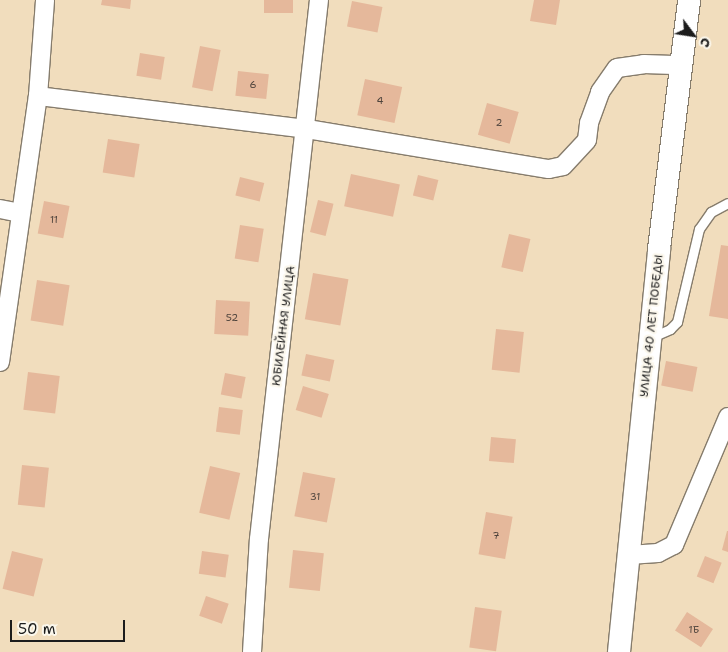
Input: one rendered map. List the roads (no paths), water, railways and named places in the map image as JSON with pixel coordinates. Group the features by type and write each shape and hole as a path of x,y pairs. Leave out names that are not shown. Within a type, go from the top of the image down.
{"street":[{"path":"0,362 1,338 38,96 45,0"},
{"name":"ЮБИЛЕЙНАЯ УЛИЦА","path":"252,652 259,540 307,129 320,0"},
{"name":"УЛИЦА 40 ЛЕТ ПОБЕДЫ","path":"619,652 650,338 689,0"},
{"path":"38,96 307,129 549,170 563,166 587,140 589,123 600,92 617,68 644,64 681,65"},
{"path":"0,210 20,213"},
{"path":"629,555 658,553 674,546 728,417"}],"lane":[{"path":"650,338 670,329 677,322 699,229 711,212 728,203"}]}
